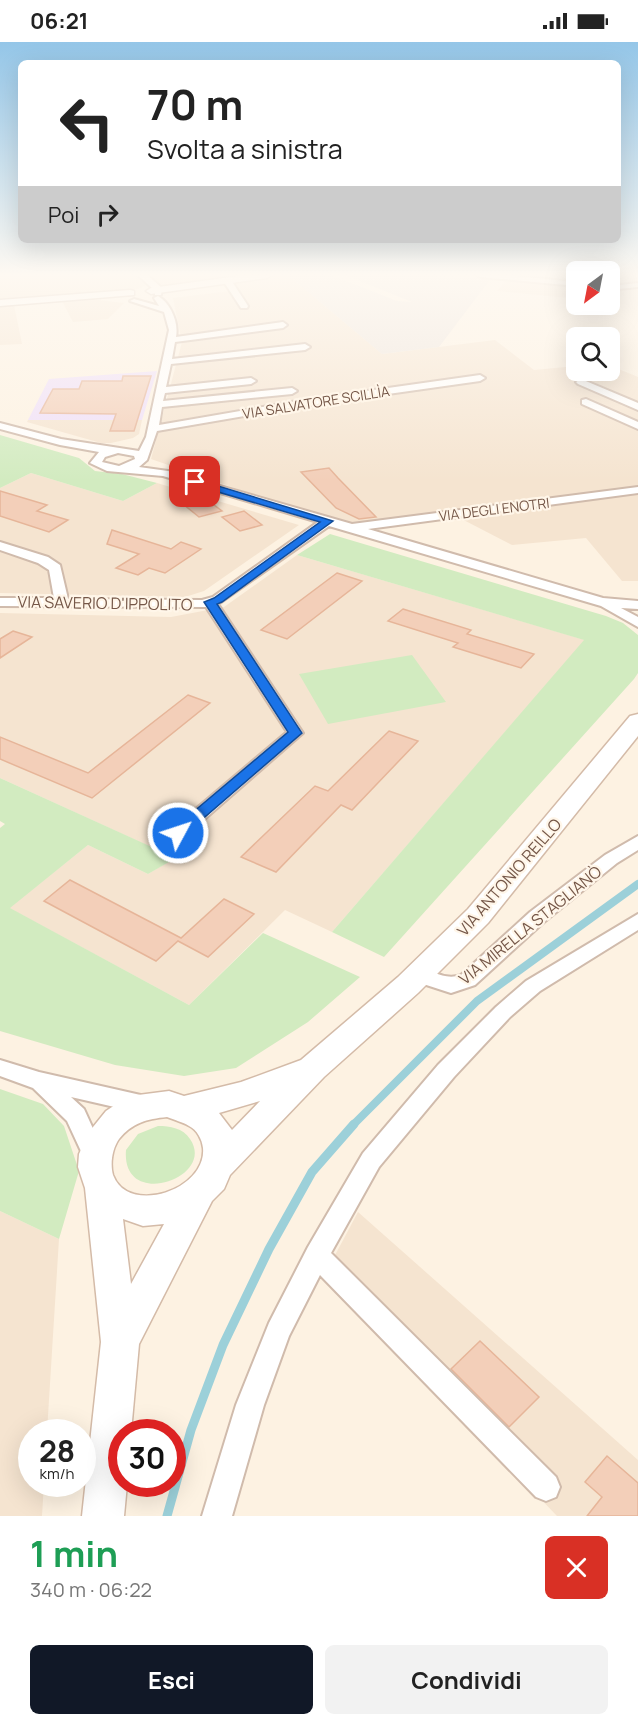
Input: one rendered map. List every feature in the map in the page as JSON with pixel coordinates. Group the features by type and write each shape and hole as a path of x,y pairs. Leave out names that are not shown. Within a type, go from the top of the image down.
{"main road":[{"name":"VIA ANTONIO REILLO","path":"220,1164 313,1068 418,975 478,916 638,721"},
{"name":"VIA ANTONIO REILLO","path":"188,1108 245,1094 313,1068"},
{"path":"103,1516 120,1342 98,1171 100,1137 113,1123 129,1112 149,1106 169,1104 188,1108 204,1117 216,1130 221,1146 220,1164 212,1181 197,1196 120,1342"},
{"path":"98,1171 116,1201 134,1209 156,1210 178,1206 197,1196"}],"street":[{"path":"124,468 135,465 141,459 152,433 170,344"},
{"path":"167,362 305,347"},
{"name":"VIA SALVATORE SCILLÌA","path":"95,460 101,454 115,451 152,433 303,404 480,378"},
{"path":"161,390 250,381"},
{"path":"581,382 638,407"},
{"path":"158,405 292,391"},
{"path":"585,402 638,426"},
{"path":"0,426 60,442 133,452 164,473"},
{"path":"60,442 95,460 103,467 164,473 602,602 638,605"},
{"name":"VIA DEGLI ENOTRI","path":"350,528 638,490"},
{"name":"VIA SAVERIO D'IPPOLITO","path":"0,602 184,605 210,602 218,600 328,521"},
{"path":"0,546 42,560 55,568 62,603"},
{"path":"178,833 295,733 210,602"},
{"path":"602,602 638,623"},
{"name":"VIA MIRELLA STAGLIANÒ","path":"418,975 451,986 468,980 537,917 611,859 638,842"},
{"path":"217,1516 258,1384 278,1332 317,1255 371,1160 454,1063 503,1012 533,986 638,921"},
{"path":"0,1068 39,1081 149,1106"},
{"path":"39,1081 76,1115 98,1171"},
{"path":"317,1255 546,1486"}],"shaded area":[{"path":"182,344 370,344 382,354 464,344 500,344 534,370 566,367 566,381 620,381 620,370 638,377 638,581 622,581 586,538 512,545 452,514 350,528 151,459"},
{"path":"370,344 441,344 439,347 382,354"},
{"path":"157,371 142,420 28,420 49,379"},
{"path":"28,420 142,420 139,434 133,438 101,443 27,422"},
{"path":"31,473 123,501 157,483 299,525 204,591 185,597 0,593 0,488"},
{"path":"297,555 585,640 332,932 285,910 189,1005 9,908 88,845 148,874 175,858 0,778 0,613 171,617 224,607"},
{"path":"0,1211 59,1239 48,1419 18,1419 18,1497 43,1497 42,1516 0,1516"},
{"path":"358,1212 638,1460 638,1516 557,1516 325,1274"}],"green space":[{"path":"0,435 79,458 95,471 122,474 157,483 123,501 31,473 0,488"},
{"path":"330,534 606,616 623,623 638,635 638,673 634,679 384,957 332,932 584,640 297,555"},
{"path":"412,655 446,702 328,724 299,674"},
{"path":"0,778 176,858 148,874 88,845 10,908 189,1005 263,933 360,977 308,1022 236,1068 184,1076 115,1065 0,1031 0,828 5,824 0,821"},
{"path":"0,1089 43,1104 64,1126 79,1171 59,1239 0,1211"},
{"path":"158,1126 172,1127 184,1132 190,1139 195,1153 191,1166 180,1176 166,1182 151,1184 138,1180 128,1169 126,1150 138,1134"}],"building":[{"path":"123,376 151,376 134,431 110,431 116,414 40,413 53,389 79,389 82,381 122,381"},
{"path":"329,468 376,517 359,519 336,508 301,472"},
{"path":"0,491 47,505 37,511 68,520 49,532 0,516"},
{"path":"205,498 222,511 199,517 183,504"},
{"path":"244,511 262,525 240,531 222,517"},
{"path":"112,530 171,549 181,542 201,549 165,573 149,568 138,575 116,568 139,554 107,544"},
{"path":"337,573 362,581 287,639 261,630"},
{"path":"403,609 471,630 467,634 534,654 521,668 453,647 458,643 388,621"},
{"path":"13,631 32,637 0,658 0,639"},
{"path":"188,695 210,703 92,798 0,759 0,737 88,773"},
{"path":"389,731 418,741 352,810 341,805 276,872 241,857 315,786 328,791"},
{"path":"70,880 181,938 224,899 254,914 208,957 178,941 156,961 44,901"},
{"path":"480,1341 539,1397 509,1427 451,1369"},
{"path":"607,1456 638,1483 638,1516 587,1516 602,1497 585,1482"}],"waterway":[{"path":"354,1124 477,1001 638,884"},
{"path":"167,1516 191,1430 223,1345 269,1249 312,1172 354,1124"}],"route":[{"path":"178,833 295,733 210,602 218,600 328,521 195,482"}]}
